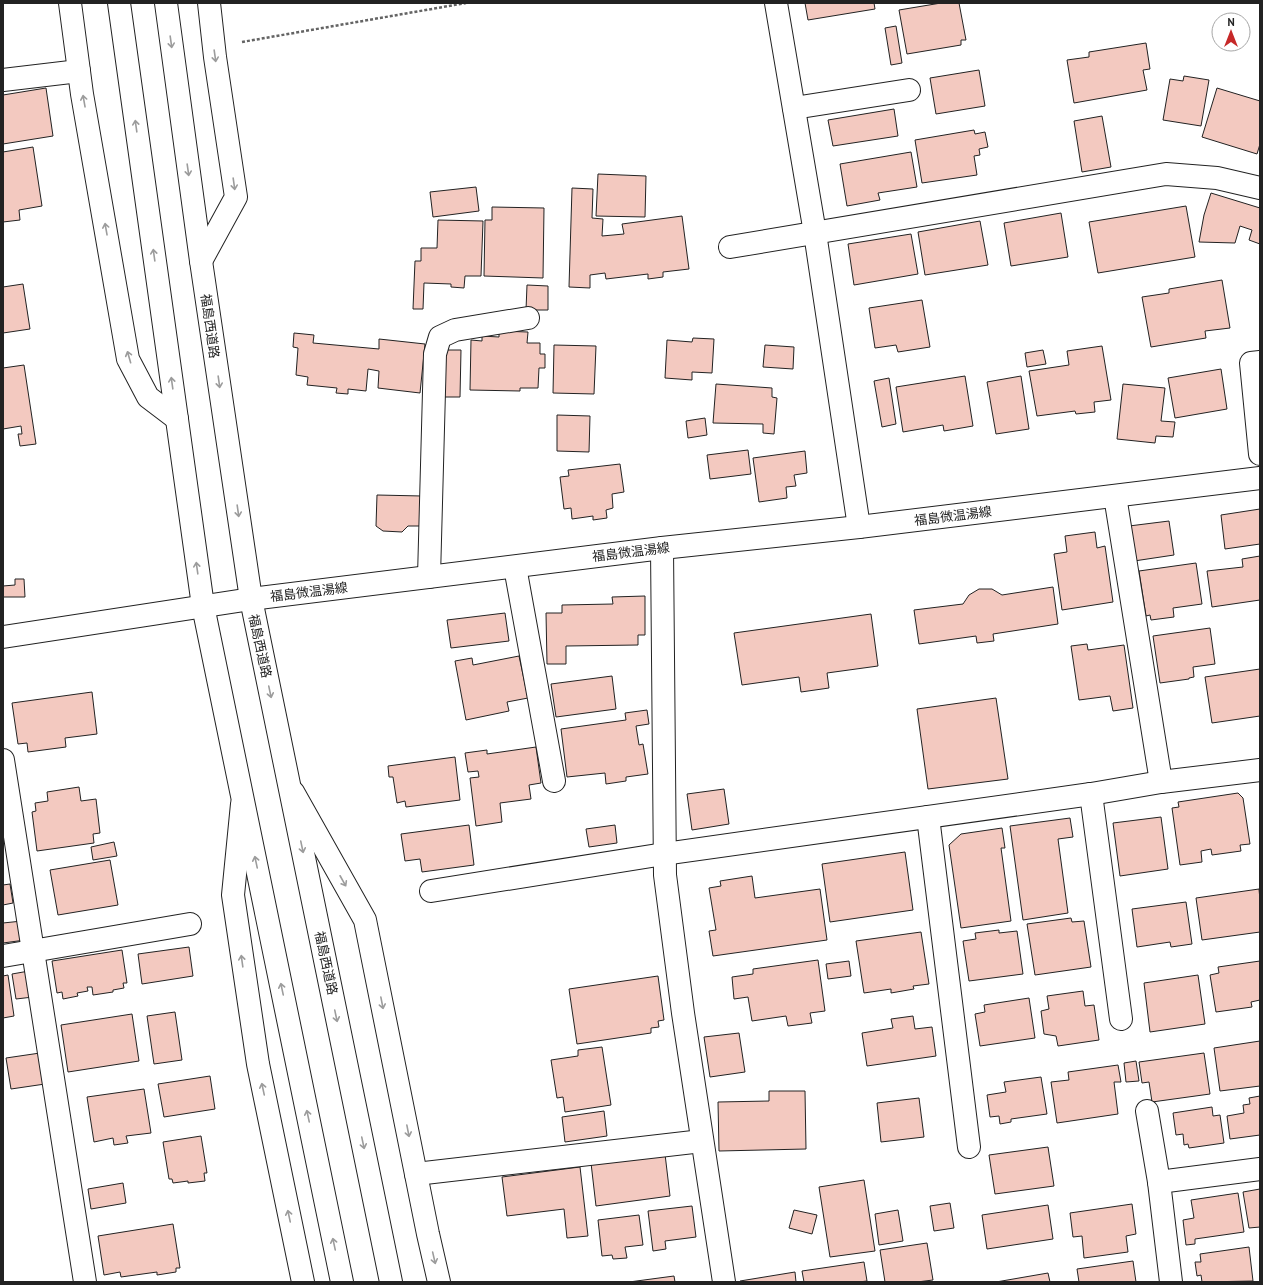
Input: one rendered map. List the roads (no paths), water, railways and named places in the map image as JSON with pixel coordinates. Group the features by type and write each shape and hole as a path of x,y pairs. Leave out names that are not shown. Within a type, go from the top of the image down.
{"main road":[{"path":"70,3 79,71 128,359 148,397 177,419"},
{"path":"119,3 203,606 342,1282"},
{"name":"福島西道路","path":"166,3 201,261 251,599 391,1282"},
{"path":"201,261 236,197 209,3"},
{"path":"776,3 815,233 859,527"},
{"path":"3,80 79,71"},
{"path":"794,108 909,90"},
{"path":"730,247 1166,174 1217,178 1260,188"},
{"path":"429,577 435,354 440,337 455,330 528,318"},
{"path":"1260,362 1251,363 1260,454"},
{"name":"福島微温湯線","path":"3,637 251,599 662,548 859,527 1260,478"},
{"path":"1116,496 1161,782"},
{"path":"662,548 665,875 683,1013 724,1282"},
{"path":"515,567 554,781"},
{"path":"3,760 85,1282"},
{"path":"432,891 664,854 1091,794 1161,782 1260,772"},
{"path":"289,786 365,920 439,1282"},
{"path":"1091,794 1120,1019"},
{"path":"242,798 233,895 258,1064 303,1282"},
{"path":"928,817 970,1147"},
{"path":"3,956 190,924"},
{"path":"1147,1111 1159,1182 1171,1282"},
{"path":"416,1174 702,1140"},
{"path":"1159,1182 1260,1169"}]}
